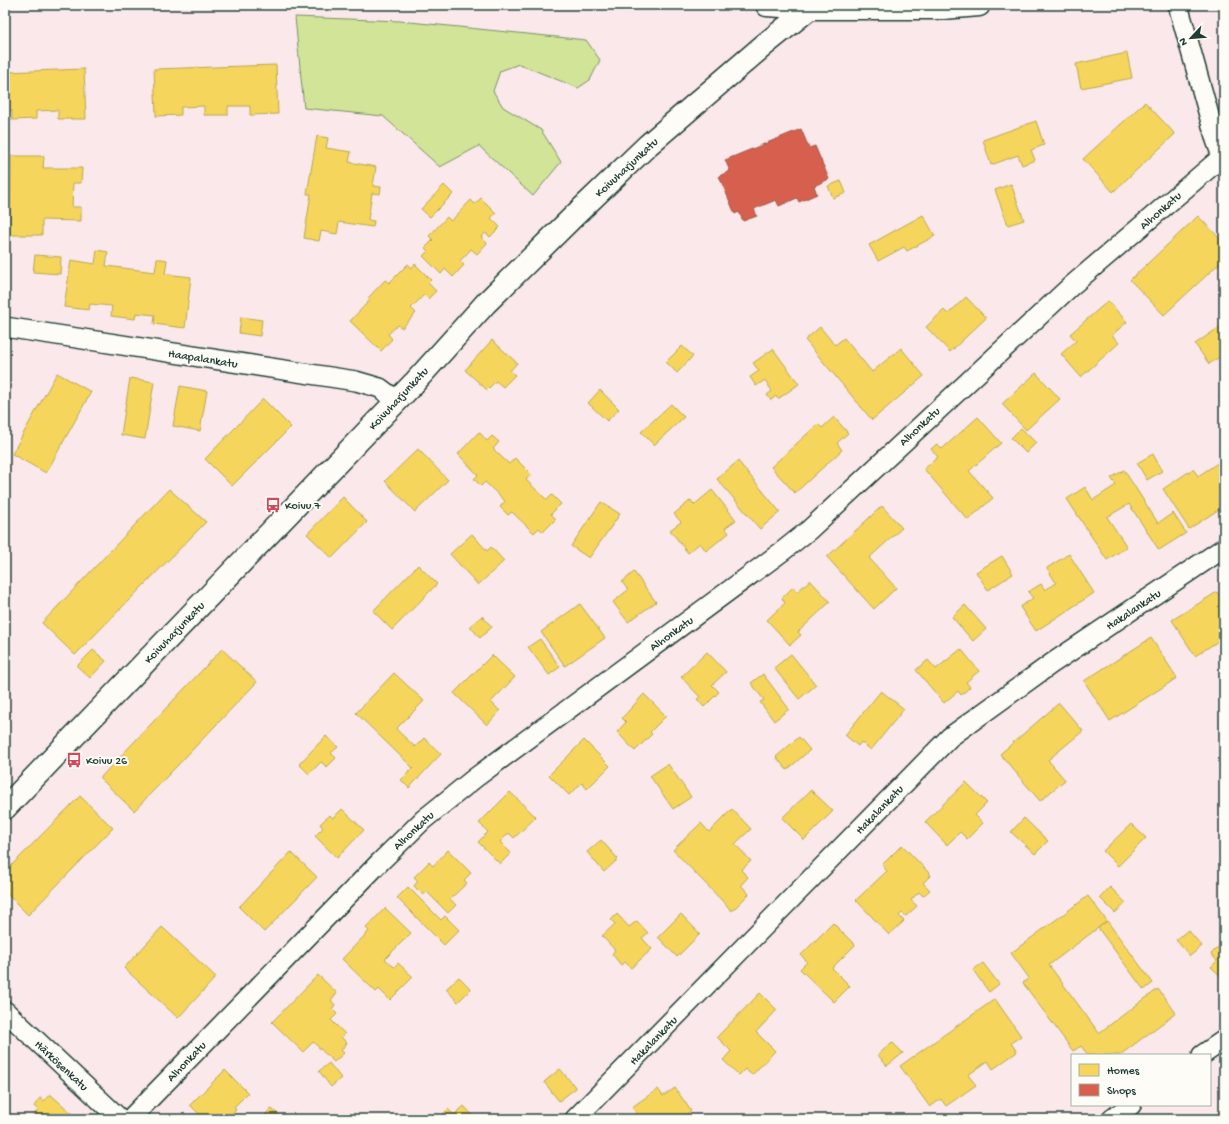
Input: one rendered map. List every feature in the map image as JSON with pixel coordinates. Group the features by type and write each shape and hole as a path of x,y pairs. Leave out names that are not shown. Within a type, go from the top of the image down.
{"street":[{"path":"767,5 810,8 943,8 979,5"},
{"path":"1178,5 1223,159"},
{"name":"Koivuharjunkatu","path":"5,808 414,383 486,303 648,145 763,46 810,8"},
{"name":"Alhonkatu","path":"130,1119 423,820 475,778 809,530 1070,287 1223,159"},
{"name":"Haapalankatu","path":"5,327 356,381 380,388 396,400"},
{"name":"Hakalankatu","path":"575,1119 950,737 1051,664 1224,548"},
{"name":"Härkösenkatu","path":"5,1011 120,1119"},
{"path":"1203,1054 1224,1040"},
{"path":"1112,1119 1130,1106"}],"green space":[{"path":"295,17 400,21 586,40 600,60 590,80 578,88 519,64 500,71 493,91 503,107 541,130 561,162 533,196 479,146 440,167 383,116 304,108"}],"building: Homes":[{"path":"1127,53 1132,78 1081,88 1076,64"},
{"path":"276,65 278,114 250,115 250,106 228,106 228,115 204,115 204,106 181,107 181,115 156,116 154,69"},
{"path":"84,69 86,119 58,119 58,110 36,111 36,119 12,120 12,110 5,111 5,72"},
{"path":"1145,102 1175,134 1113,192 1083,159"},
{"path":"1036,121 1044,145 1031,150 1035,160 1022,165 1018,155 991,165 983,140"},
{"path":"317,136 328,138 326,148 351,152 349,162 376,167 373,186 381,187 380,194 372,193 368,220 374,221 373,227 339,222 337,234 321,231 319,241 304,238 311,194 307,194"},
{"path":"11,156 44,156 43,168 82,168 81,183 73,183 72,207 81,207 81,221 42,220 42,235 10,235"},
{"path":"841,181 846,193 833,198 828,186"},
{"path":"1011,184 1024,220 1008,225 995,190"},
{"path":"444,185 453,194 430,217 421,209"},
{"path":"481,198 496,213 491,218 500,227 490,237 486,233 481,237 487,243 477,254 471,249 460,261 464,265 453,277 445,269 441,274 423,256 428,251 425,248 433,240 429,236 447,217 451,221 471,200 475,204"},
{"path":"923,215 935,236 907,251 904,247 878,261 869,245"},
{"path":"1198,216 1224,243 1224,259 1164,315 1130,280"},
{"path":"97,250 108,252 106,266 155,272 157,259 162,259 167,260 165,274 191,277 185,328 154,324 155,315 136,313 135,319 111,316 112,306 90,304 89,310 64,307 71,260 95,264"},
{"path":"35,255 61,257 60,274 33,272"},
{"path":"408,264 412,268 415,264 431,280 428,283 436,291 428,299 424,295 411,308 416,313 402,328 398,325 388,334 392,339 381,351 350,321 370,300 368,298 385,280 389,283"},
{"path":"966,297 986,318 950,352 926,327 944,310 948,314"},
{"path":"1108,301 1127,322 1112,335 1119,343 1081,377 1061,354 1076,341 1070,334"},
{"path":"241,317 262,320 260,336 239,333"},
{"path":"1224,324 1224,354 1209,364 1195,344"},
{"path":"820,327 835,345 844,338 872,372 901,348 924,376 872,420 805,340"},
{"path":"492,340 517,363 510,371 515,375 503,387 496,381 487,390 465,370"},
{"path":"682,346 693,356 677,373 666,362"},
{"path":"773,349 799,384 778,399 776,396 771,400 767,395 772,391 765,380 756,386 750,377 759,371 753,363"},
{"path":"57,373 91,392 46,473 12,454"},
{"path":"1036,373 1060,399 1026,430 1002,404"},
{"path":"130,378 154,382 145,439 121,435"},
{"path":"180,386 207,391 200,431 173,426"},
{"path":"600,390 619,409 607,421 588,403"},
{"path":"1224,394 1224,406 1219,397"},
{"path":"263,399 291,427 232,486 205,459"},
{"path":"671,404 684,417 654,445 641,432"},
{"path":"834,417 848,433 837,443 842,450 795,493 771,467 818,424 822,428"},
{"path":"978,417 1001,443 969,471 993,498 968,520 924,469 938,457 931,449 937,444 942,449"},
{"path":"1021,428 1036,443 1026,453 1011,438"},
{"path":"479,432 487,441 492,436 499,442 493,449 509,464 515,458 531,474 526,480 547,500 552,495 561,504 551,514 556,519 543,532 539,528 534,533 512,512 508,515 500,507 505,501 485,482 481,486 474,479 478,475 458,454"},
{"path":"418,449 448,480 415,512 385,481"},
{"path":"1153,454 1162,471 1147,480 1137,463"},
{"path":"1224,459 1224,506 1189,529 1163,489 1193,469 1198,476"},
{"path":"738,461 780,512 760,529 717,479"},
{"path":"1124,470 1158,523 1173,513 1186,533 1159,550 1129,504 1107,517 1127,547 1107,560 1067,499 1085,487 1093,500 1116,485 1111,478"},
{"path":"169,489 206,522 75,655 42,623"},
{"path":"712,490 736,520 725,528 729,533 706,551 700,543 688,553 670,530 681,522 674,514 691,500 694,505"},
{"path":"343,497 367,522 332,558 307,534"},
{"path":"601,502 620,514 589,558 571,546"},
{"path":"882,506 902,528 869,558 896,588 874,609 827,557"},
{"path":"472,534 487,551 491,547 504,561 478,585 450,554"},
{"path":"1069,554 1094,593 1036,631 1020,607 1033,598 1028,592 1041,584 1045,590 1056,583 1047,568"},
{"path":"1002,556 1013,574 988,590 976,572"},
{"path":"418,565 437,584 392,630 373,611"},
{"path":"634,572 656,602 628,622 613,602 628,590 622,582"},
{"path":"810,580 830,602 798,632 801,635 790,645 767,620 785,603 782,598 793,587 797,592"},
{"path":"1217,592 1224,603 1224,647 1220,640 1195,656 1172,620"},
{"path":"580,604 605,638 565,666 541,632"},
{"path":"965,605 986,629 973,641 952,617"},
{"path":"482,616 492,627 480,638 470,626"},
{"path":"1151,638 1177,678 1110,721 1084,681"},
{"path":"540,639 560,667 549,675 528,647"},
{"path":"222,649 257,682 134,811 100,778"},
{"path":"961,649 979,671 966,682 970,687 961,695 958,691 944,703 916,670 928,660 936,669"},
{"path":"93,650 106,661 90,678 77,666"},
{"path":"707,652 726,672 712,685 719,692 704,707 697,699 700,697 681,677"},
{"path":"791,654 816,685 799,699 774,668"},
{"path":"492,655 515,677 491,702 500,711 487,725 454,693"},
{"path":"394,673 424,701 396,729 415,747 424,738 441,754 409,788 401,780 413,768 356,713"},
{"path":"763,674 789,709 774,721 760,702 764,700 751,683"},
{"path":"881,691 904,709 871,750 861,742 858,746 845,735"},
{"path":"644,694 666,716 650,732 652,734 635,751 617,732 626,722 622,718"},
{"path":"1059,703 1083,731 1048,760 1065,780 1040,801 1000,754"},
{"path":"5,708 11,715 5,721"},
{"path":"326,736 338,747 331,753 336,758 327,767 321,762 309,774 299,764"},
{"path":"799,737 810,750 787,770 776,757"},
{"path":"584,740 610,766 587,789 582,783 569,795 549,775"},
{"path":"668,764 691,797 673,809 650,776"},
{"path":"966,782 987,803 975,815 983,823 967,839 960,832 947,845 925,822"},
{"path":"811,790 833,811 804,840 782,818"},
{"path":"510,792 536,817 514,838 509,833 500,842 511,853 500,864 478,842 488,832 479,823"},
{"path":"80,796 113,828 28,915 5,892 5,872"},
{"path":"342,809 364,830 337,858 315,836 323,828 320,824 330,815 333,818"},
{"path":"732,809 751,829 735,844 751,861 741,870 748,877 741,885 749,894 732,911 673,850 701,823 709,832"},
{"path":"1024,818 1048,841 1035,854 1011,832"},
{"path":"1131,824 1146,838 1118,866 1103,851"},
{"path":"601,840 618,859 604,872 587,852"},
{"path":"902,845 931,875 923,883 930,890 923,896 919,892 911,900 917,906 906,916 902,913 899,916 904,921 889,935 856,900 887,871 882,865"},
{"path":"448,850 471,873 464,880 467,883 450,899 456,905 448,913 427,892 423,895 414,886 418,881 414,877 429,862 433,866"},
{"path":"291,852 317,877 264,932 239,907"},
{"path":"408,887 441,920 445,916 459,930 444,945 397,898"},
{"path":"1110,887 1126,903 1115,913 1100,898"},
{"path":"1088,896 1107,921 1049,965 1099,1033 1158,989 1176,1013 1121,1054 1087,1054 1081,1046 1073,1051 1023,983 1029,978 1011,953"},
{"path":"385,908 411,933 385,959 394,967 398,963 413,977 390,1000 379,989 376,992 342,959 369,931 366,928"},
{"path":"617,914 629,927 637,921 648,933 642,938 652,949 631,968 625,962 621,965 612,954 615,950 602,936 615,924 611,920"},
{"path":"681,914 700,934 677,957 658,937"},
{"path":"1107,921 1153,983 1144,990 1098,928"},
{"path":"833,923 855,945 832,968 850,986 834,1002 800,969 807,962 801,955"},
{"path":"162,927 216,977 178,1018 124,968"},
{"path":"1188,930 1202,946 1190,956 1176,940"},
{"path":"1224,941 1224,979 1211,967 1217,961 1211,954"},
{"path":"983,963 999,984 989,992 973,970"},
{"path":"318,975 337,993 331,1000 335,1005 332,1009 337,1014 331,1020 345,1034 341,1037 347,1043 341,1050 344,1053 334,1062 313,1042 303,1052 272,1022"},
{"path":"459,977 471,989 458,1002 446,989"},
{"path":"760,993 777,1010 756,1032 775,1051 752,1075 745,1069 739,1075 723,1060 731,1051 717,1037"},
{"path":"995,999 1021,1036 1011,1043 1017,1052 993,1069 988,1061 968,1075 976,1085 946,1106 941,1099 930,1107 900,1066"},
{"path":"892,1042 903,1053 887,1066 878,1055"},
{"path":"329,1063 341,1078 331,1087 319,1071"},
{"path":"560,1069 576,1088 559,1101 544,1082"},
{"path":"225,1070 248,1093 234,1107 236,1110 227,1119 204,1119 190,1105"},
{"path":"675,1088 691,1111 680,1119 634,1119 638,1116 632,1107 658,1089 663,1096"},
{"path":"50,1094 76,1117 75,1119 34,1119 32,1117 38,1110 34,1106 40,1098 44,1101"},
{"path":"464,1106 476,1119 438,1119 448,1109 454,1115"},
{"path":"271,1108 281,1117 279,1119 262,1119"},
{"path":"1224,1109 1224,1119 1210,1119"}],"building: Shops":[{"path":"801,129 809,148 815,146 829,179 814,186 817,194 799,202 797,198 779,206 776,200 754,209 757,216 743,221 739,212 735,214 719,176 730,171 725,160"}],"place":[{"name":"Koivu 7","path":"273,505"},
{"name":"Koivu 26","path":"74,760"}]}
